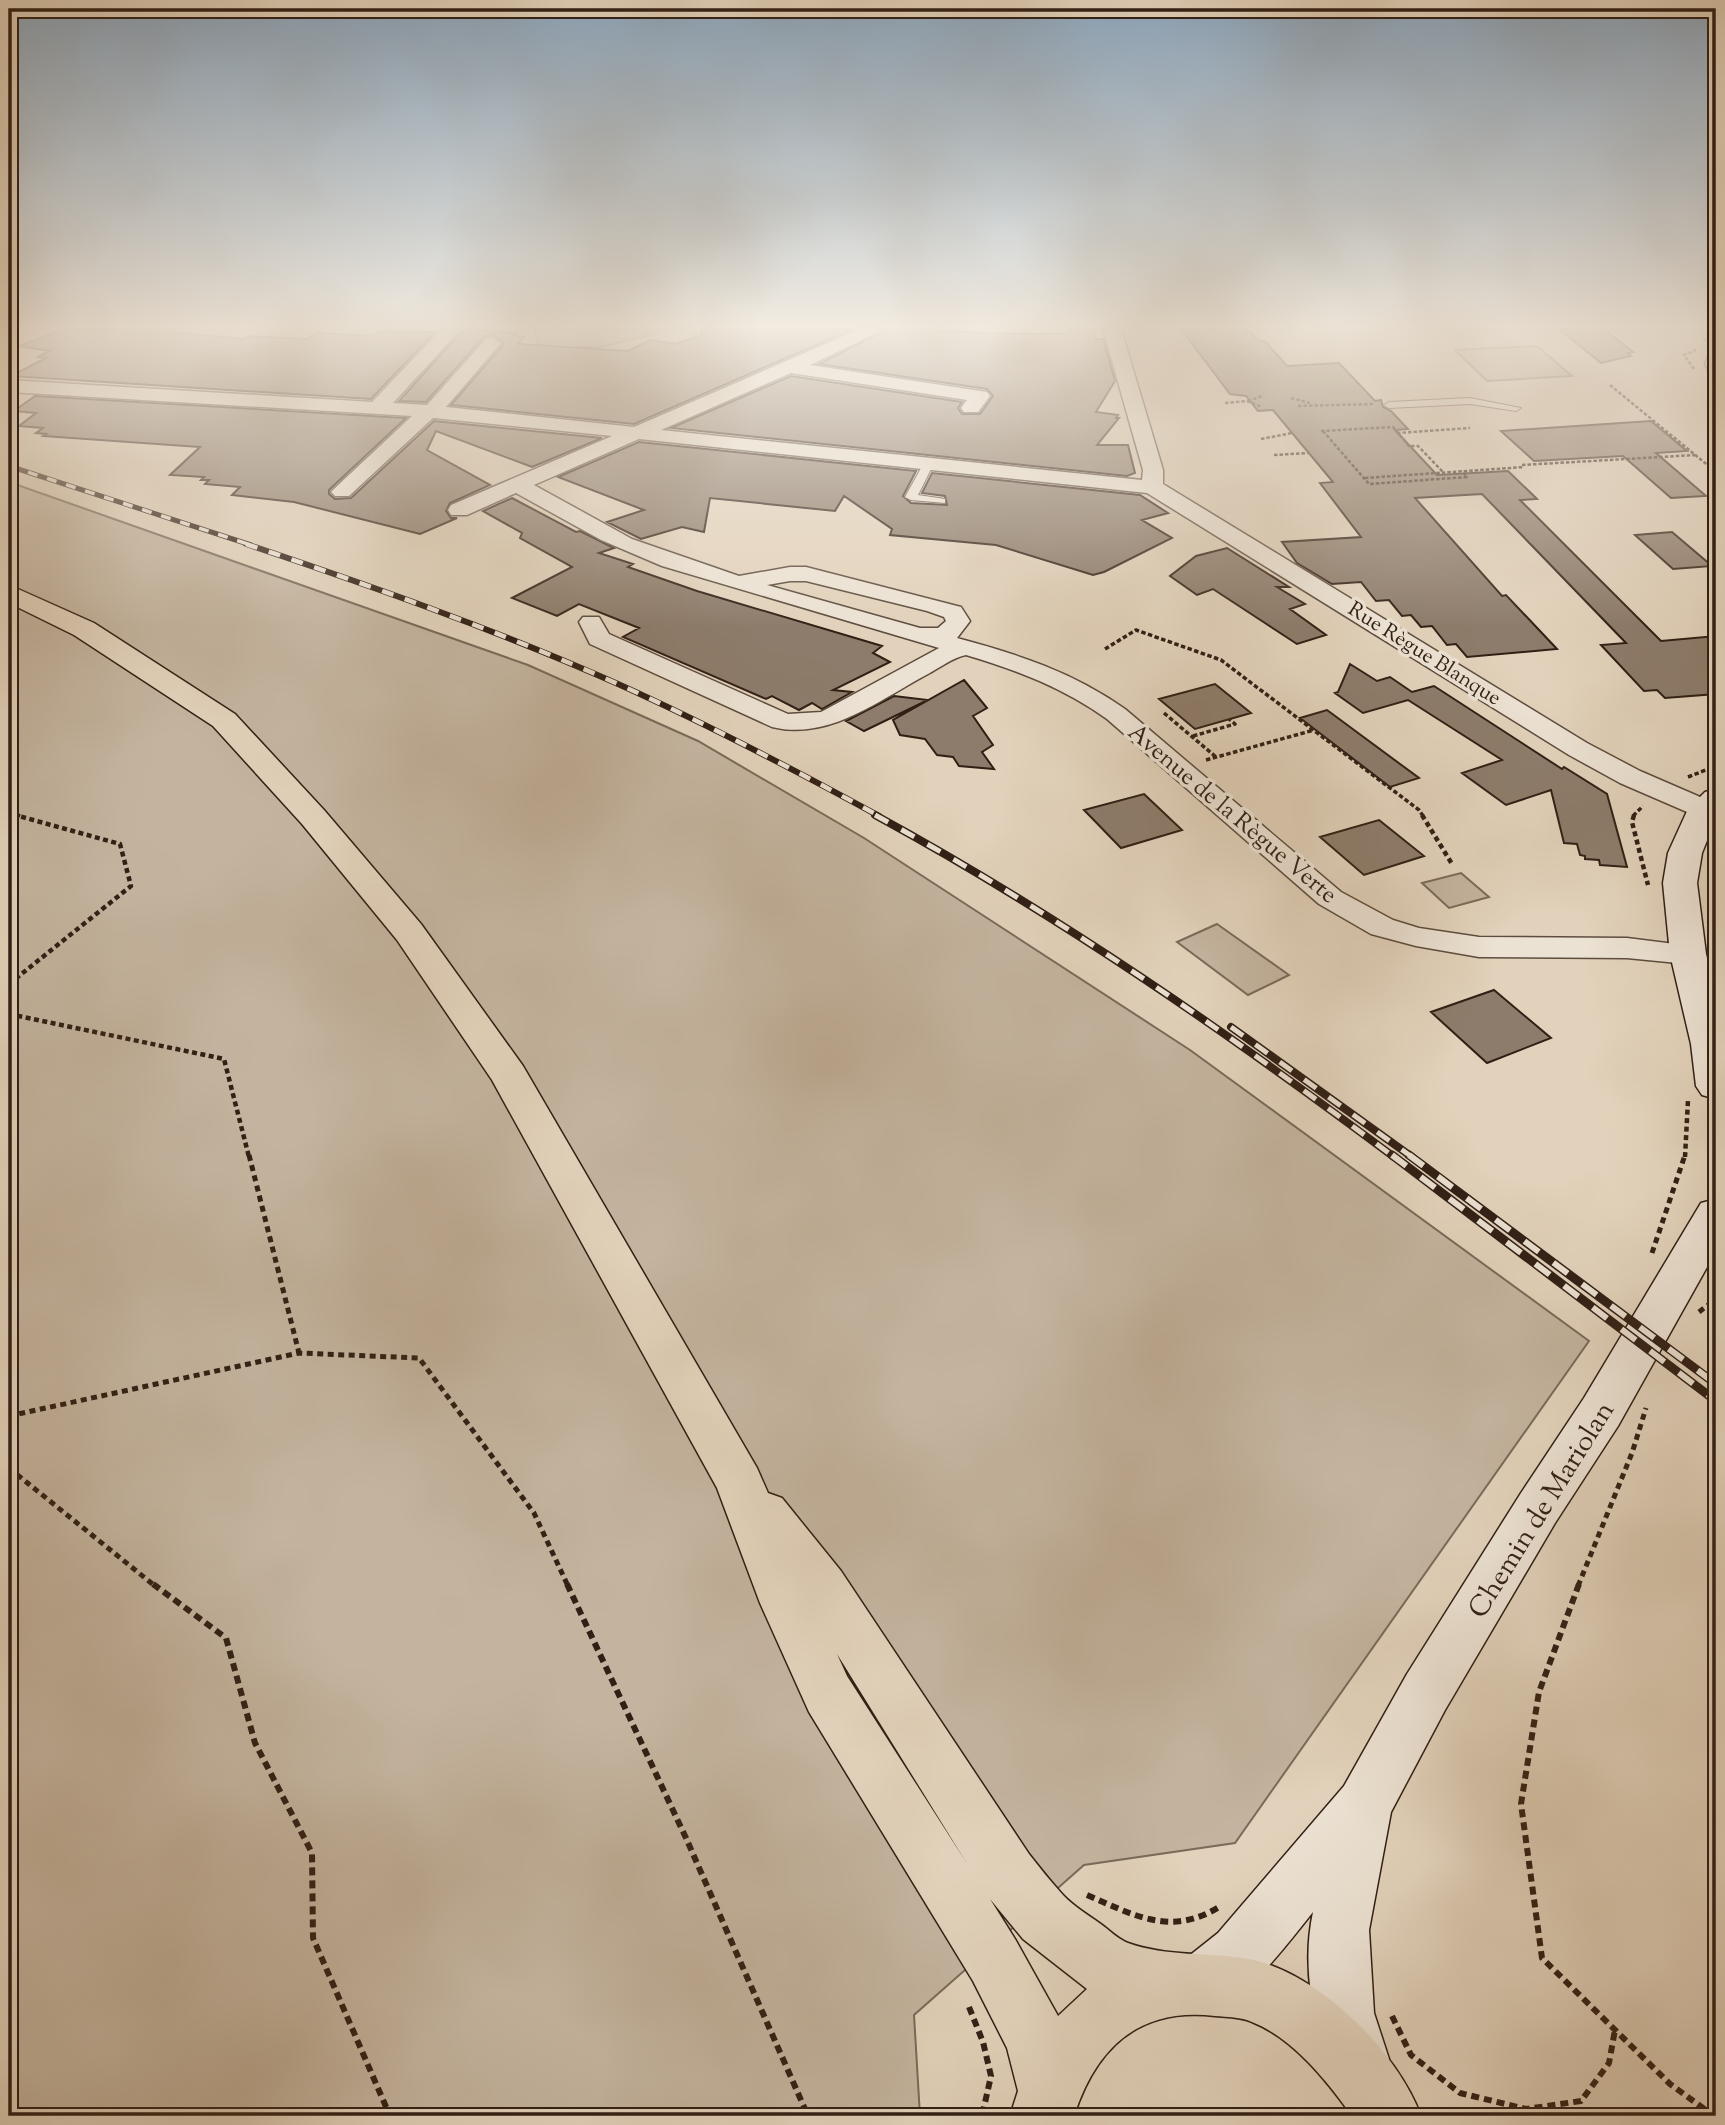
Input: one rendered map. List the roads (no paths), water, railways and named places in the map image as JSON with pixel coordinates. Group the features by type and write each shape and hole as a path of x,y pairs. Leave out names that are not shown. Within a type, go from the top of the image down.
{"main road":[{"path":"9,593 84,629 224,720 313,817 409,932 509,1075 740,1483 786,1603 828,1694 994,1960 1036,2039 1046,2103"},
{"path":"1702,1091 1710,1044 1688,954 1680,883 1685,853 1710,804"},
{"name":"Chemin de Mariolan","path":"1188,1982 1240,1954 1364,1806 1426,1692 1641,1344 1716,1214"},
{"path":"740,1483 822,1587 1007,1875 1044,1918 1112,1970 1263,1994 1318,2028 1377,2097"},
{"name":"Chemin de Mariolan","path":"1364,1806 1339,1930 1343,2013 1377,2097"},
{"path":"1046,2103 1069,2049 1097,2018 1132,1996 1188,1982"}],"street":[{"path":"342,492 412,428"},
{"path":"590,428 1152,487 1153,470 1141,428"},
{"path":"459,510 649,428"},
{"name":"Avenue de la Règue Verte","path":"518,485 637,548 689,568 1044,673 1078,687 1101,701 1330,898 1382,927 1416,937 1479,947 1627,948 1688,954"},
{"name":"Rue Règue Blanque","path":"1152,487 1578,749 1664,792 1710,804"},
{"name":"Avenue de la Règue Verte","path":"738,582 806,574 935,606 953,612 958,621 955,628 944,635 916,635"},
{"path":"591,622 599,639 781,721 796,724 812,723 830,717 959,647"}],"lane":[{"path":"929,463 911,497 941,501"}],"railway":[{"path":"9,466 251,545"},
{"path":"246,544 433,610 572,664 717,731 879,816"},
{"path":"875,815 943,853 1075,934 1205,1020 1394,1157"},
{"path":"1231,1027 1412,1157"},
{"path":"1392,1155 1716,1401"},
{"path":"1409,1155 1716,1384"}]}
